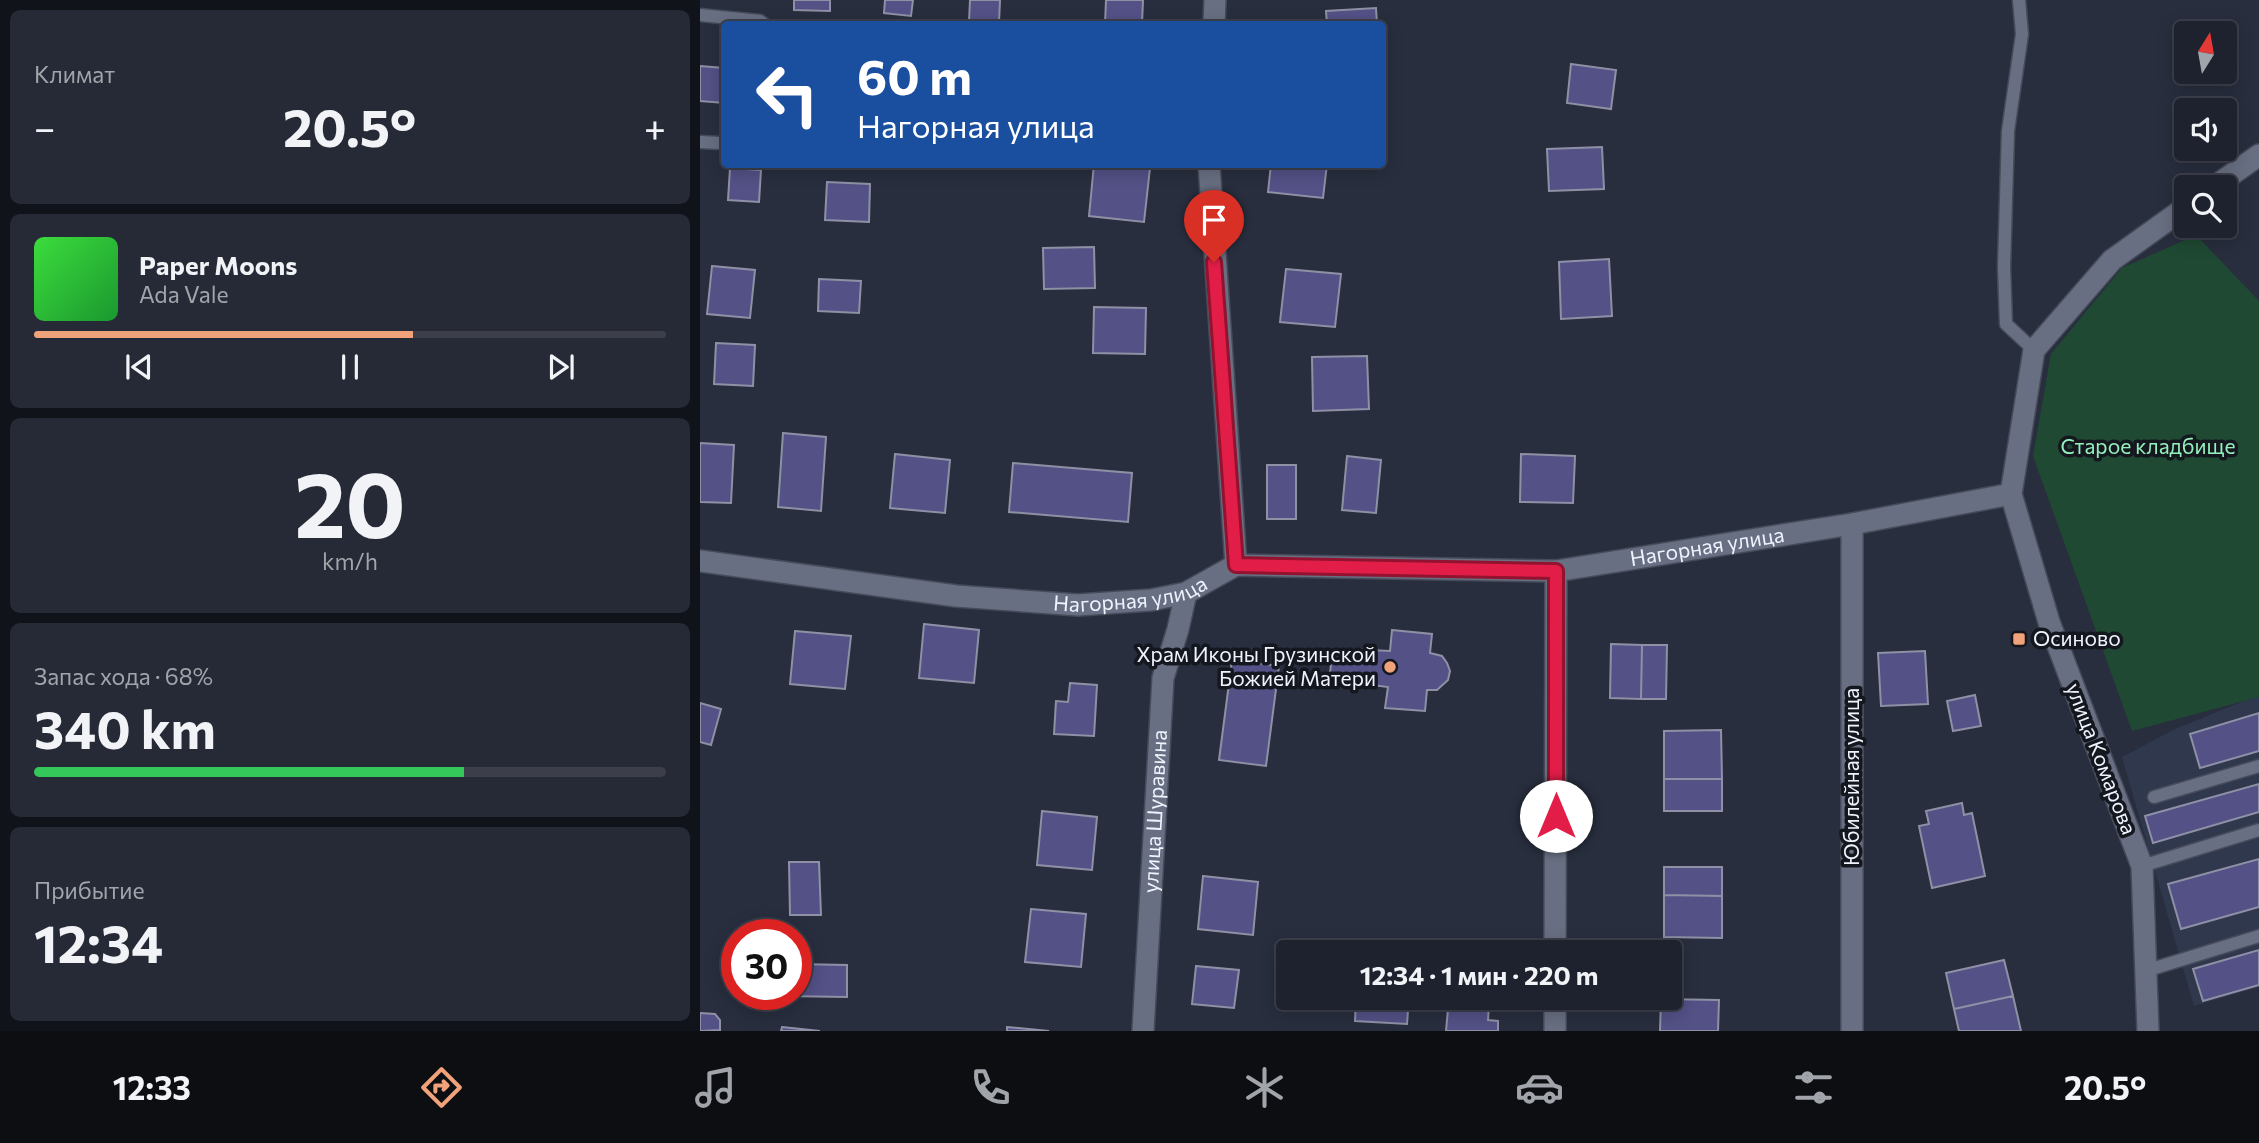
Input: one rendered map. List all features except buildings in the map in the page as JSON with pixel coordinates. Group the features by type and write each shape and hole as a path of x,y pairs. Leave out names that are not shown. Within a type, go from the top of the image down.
{"street":[{"path":"1214,21 1215,0"},
{"path":"2231,175 2259,156"},
{"path":"1209,168 1236,565"},
{"path":"2011,494 2034,350 2112,260 2174,216"},
{"name":"Нагорная улица","path":"700,561 956,596 1079,605 1151,600 1186,593 1236,565 1556,571 1852,524 2011,494"},
{"name":"улица Комарова","path":"2011,494 2049,622 2142,866 2148,1031"},
{"name":"Юбилейная улица","path":"1852,524 1852,1031"},
{"path":"1555,940 1556,571"},
{"name":"улица Шуравина","path":"1143,1031 1163,678 1186,593"},
{"path":"1555,1010 1555,1031"}],"lane":[{"path":"2019,0 2022,34 2008,131 2004,267 2006,324 2034,350"},
{"path":"700,15 760,21"},
{"path":"700,142 720,143"},
{"path":"2154,797 2259,766"},
{"path":"2142,866 2259,830"},
{"path":"2145,971 2259,936"}],"shaded area":[{"path":"2259,695 2259,987 2194,1006 2122,757 2175,729"}],"green space":[{"name":"Старое кладбище","path":"2189,238 2199,238 2259,301 2259,697 2132,731 2033,456 2051,354 2122,268"}],"place":[{"name":"Осиново","path":"2019,639"},
{"name":"Храм Иконы Грузинской Божией Матери","path":"1390,667"}],"route":[{"path":"1214,262 1236,565 1556,571 1556,816"}]}
